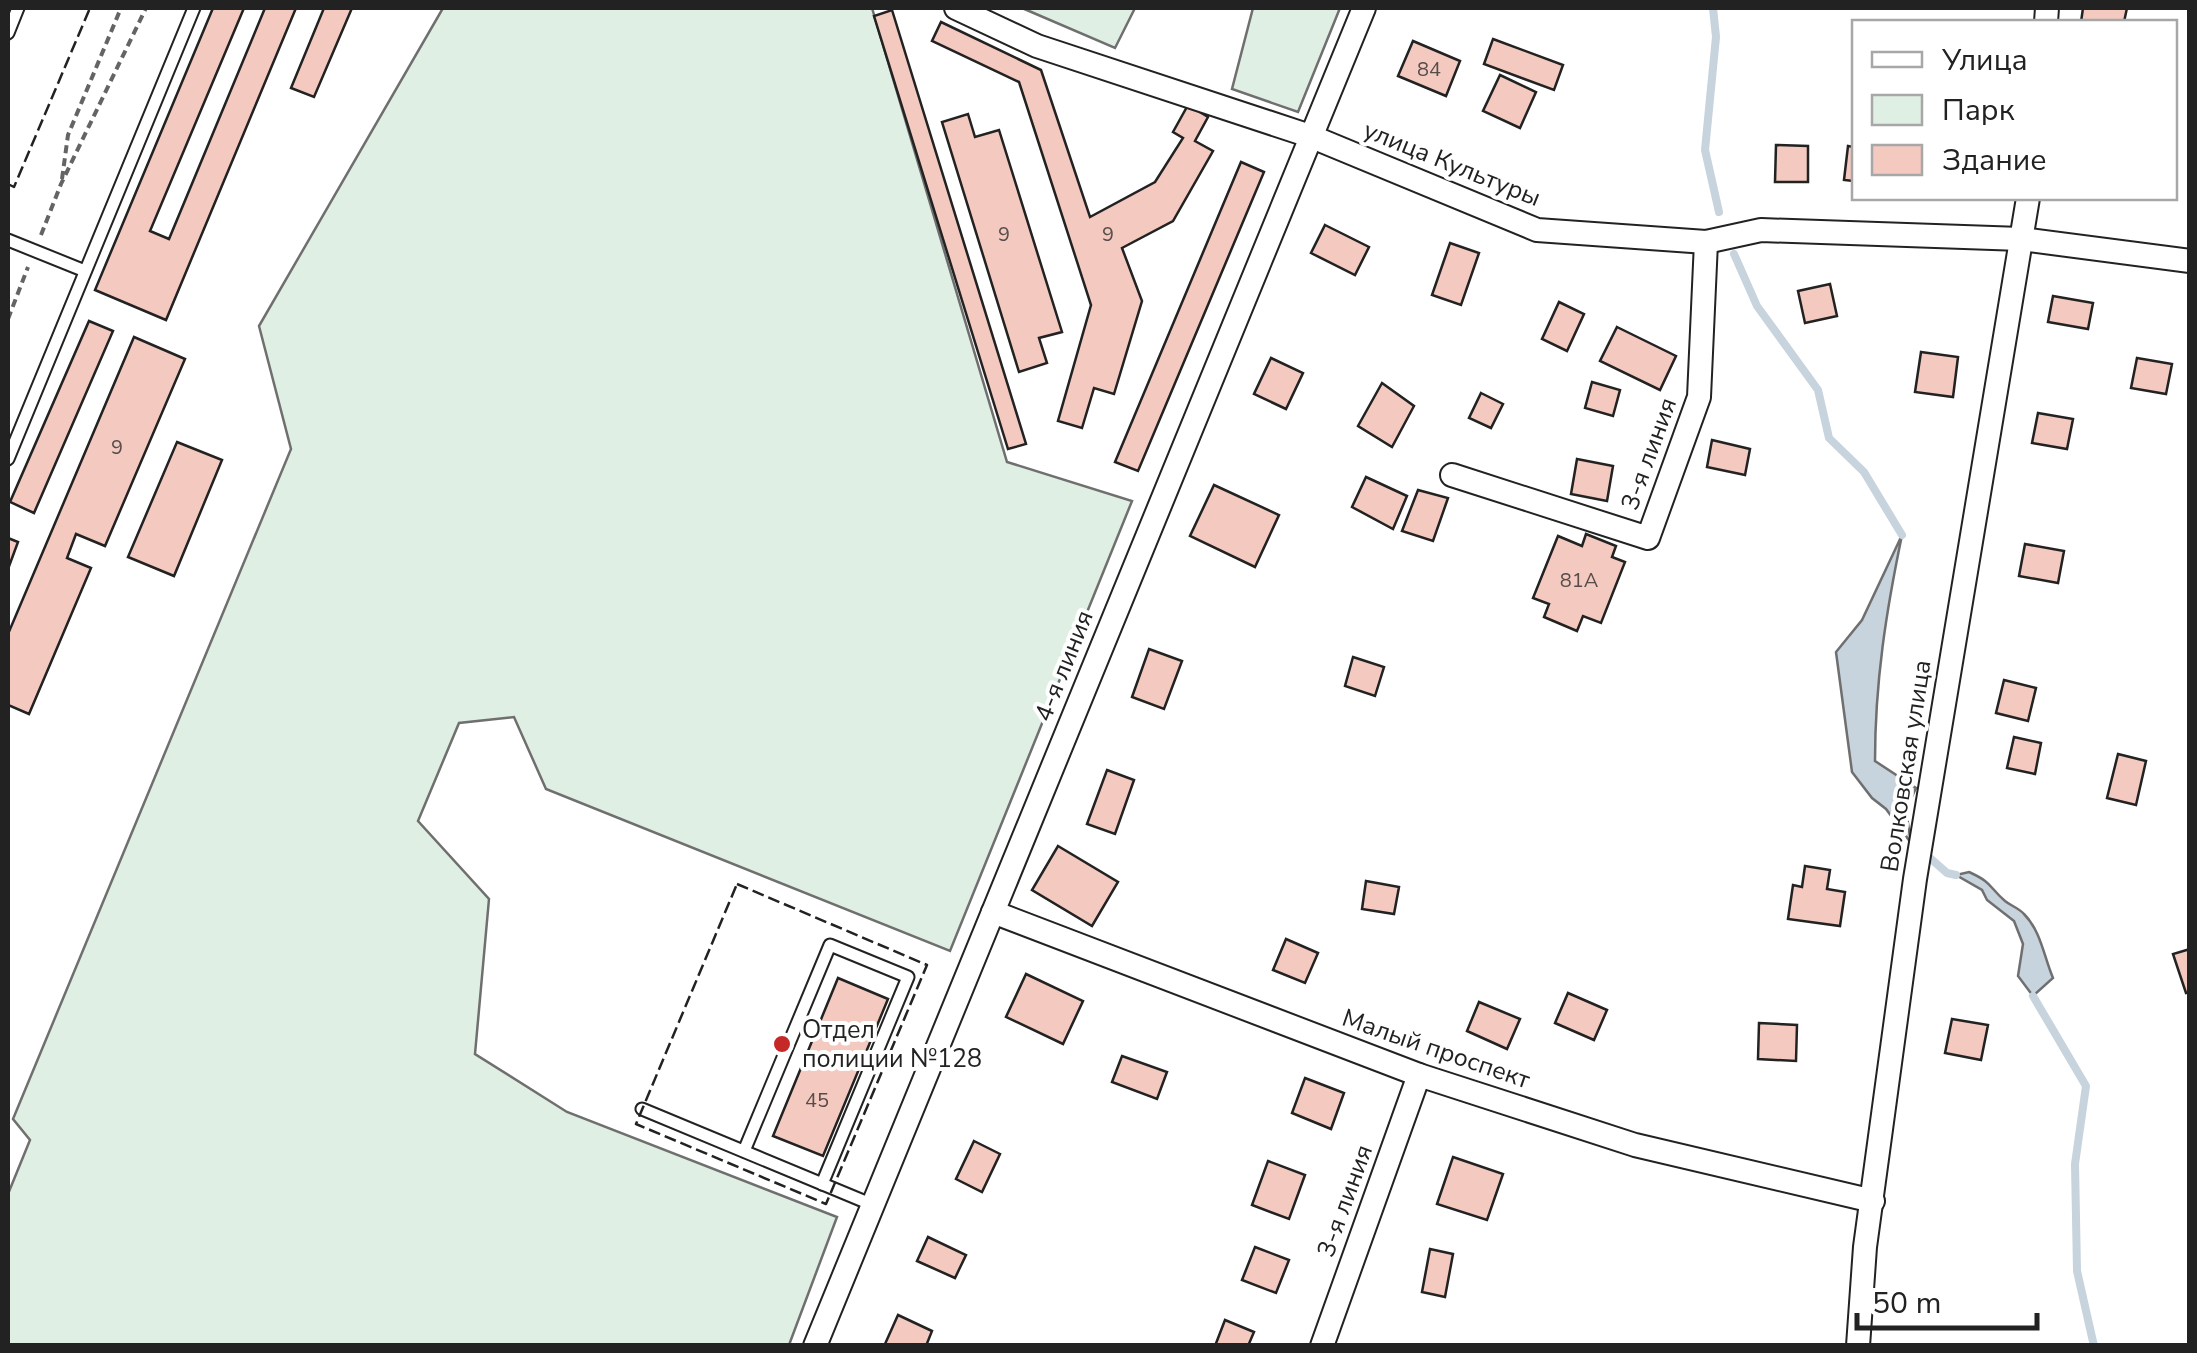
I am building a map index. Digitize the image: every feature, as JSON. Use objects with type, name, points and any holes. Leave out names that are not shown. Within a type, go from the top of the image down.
[{"type":"street","name":"4-я линия","points":[[815,1346],[1364,8]]},
{"type":"street","name":"улица Культуры","points":[[972,11],[1037,46],[1310,136],[1537,230],[1706,242],[1761,230],[2021,239],[2190,261]]},
{"type":"street","name":"Волковская улица","points":[[1858,1346],[1865,1247],[1915,879],[2028,200]]},
{"type":"street","name":"3-я линия","points":[[1452,475],[1648,538],[1699,397],[1706,242]]},
{"type":"street","name":"Малый проспект","points":[[993,912],[1419,1075],[1635,1145],[1873,1201]]},
{"type":"street","name":"3-я линия","points":[[1322,1346],[1419,1075]]},
{"type":"lane","points":[[8,33],[18,8]]},
{"type":"lane","points":[[8,459],[194,8]]},
{"type":"lane","points":[[8,240],[85,271]]},
{"type":"lane","points":[[744,1152],[830,945],[908,977],[822,1184]]},
{"type":"lane","points":[[642,1109],[872,1205]]},
{"type":"path","points":[[122,8],[68,135],[61,184],[146,8]]},
{"type":"green space","points":[[443,8],[872,8],[1007,462],[1132,501],[950,951],[546,789],[514,717],[459,723],[418,821],[489,899],[475,1054],[567,1112],[837,1217],[789,1345],[8,1346],[8,1194],[30,1140],[13,1119],[291,449],[259,326]]},
{"type":"green space","points":[[1022,8],[1135,8],[1115,48]]},
{"type":"green space","points":[[1253,8],[1340,8],[1298,112],[1232,89]]},
{"type":"shaded area","points":[[1902,535],[1882,647],[1875,761],[1916,788],[1906,810],[1911,843],[1852,772],[1836,652],[1862,620]]},
{"type":"shaded area","points":[[1969,872],[2022,912],[2034,928],[2053,978],[2033,996],[2018,976],[2023,944],[2014,921],[1987,900],[1982,890],[1956,875]]},
{"type":"building","points":[[213,8],[244,8],[150,231],[169,239],[265,8],[296,8],[166,320],[95,290]]},
{"type":"building","points":[[324,8],[352,8],[314,97],[291,88]]},
{"type":"building","points":[[2083,8],[2127,8],[2124,20],[2081,20]]},
{"type":"building","points":[[892,10],[1026,444],[1008,449],[874,16]]},
{"type":"building","points":[[941,22],[1041,70],[1090,217],[1155,182],[1183,138],[1173,132],[1188,105],[1208,117],[1195,141],[1213,151],[1173,221],[1122,248],[1142,301],[1114,394],[1094,388],[1082,428],[1058,421],[1091,305],[1019,82],[932,41]]},
{"type":"building","points":[[1493,39],[1563,65],[1554,90],[1484,64]]},
{"type":"building","points":[[1413,41],[1460,61],[1446,96],[1398,76]]},
{"type":"building","points":[[1500,75],[1536,92],[1520,128],[1483,111]]},
{"type":"building","points":[[968,114],[975,137],[999,130],[1062,332],[1039,338],[1047,363],[1019,372],[942,122]]},
{"type":"building","points":[[1776,145],[1808,146],[1808,182],[1775,182]]},
{"type":"building","points":[[1848,146],[1852,147],[1852,181],[1844,180]]},
{"type":"building","points":[[1241,162],[1264,172],[1138,471],[1115,462]]},
{"type":"building","points":[[1325,225],[1369,247],[1355,275],[1311,253]]},
{"type":"building","points":[[1450,243],[1479,253],[1461,305],[1432,295]]},
{"type":"building","points":[[1830,284],[1837,316],[1805,323],[1798,291]]},
{"type":"building","points":[[2053,296],[2093,303],[2088,329],[2048,322]]},
{"type":"building","points":[[1559,302],[1584,314],[1567,351],[1542,339]]},
{"type":"building","points":[[89,321],[113,331],[34,513],[10,502]]},
{"type":"building","points":[[1617,327],[1676,356],[1660,390],[1600,361]]},
{"type":"building","points":[[134,337],[185,359],[105,546],[76,534],[67,558],[91,568],[29,714],[8,705],[8,634]]},
{"type":"building","points":[[1921,352],[1958,357],[1953,397],[1915,392]]},
{"type":"building","points":[[1271,358],[1303,373],[1286,409],[1254,394]]},
{"type":"building","points":[[2137,358],[2172,364],[2166,394],[2131,388]]},
{"type":"building","points":[[1592,382],[1620,390],[1613,416],[1585,408]]},
{"type":"building","points":[[1382,383],[1414,406],[1392,447],[1358,426]]},
{"type":"building","points":[[1481,393],[1503,404],[1491,428],[1469,418]]},
{"type":"building","points":[[2038,413],[2073,419],[2067,449],[2032,443]]},
{"type":"building","points":[[1712,440],[1750,449],[1745,475],[1707,467]]},
{"type":"building","points":[[177,442],[222,460],[174,576],[128,557]]},
{"type":"building","points":[[1577,459],[1613,466],[1607,501],[1571,494]]},
{"type":"building","points":[[1366,477],[1407,496],[1393,529],[1352,507]]},
{"type":"building","points":[[1214,485],[1279,515],[1255,567],[1190,536]]},
{"type":"building","points":[[1418,490],[1448,498],[1433,541],[1402,531]]},
{"type":"building","points":[[1586,534],[1616,546],[1612,557],[1625,562],[1601,623],[1583,616],[1577,631],[1544,617],[1549,604],[1533,598],[1558,536],[1582,546]]},
{"type":"building","points":[[8,538],[18,542],[8,569]]},
{"type":"building","points":[[2025,544],[2064,551],[2058,583],[2019,576]]},
{"type":"building","points":[[1149,649],[1182,661],[1164,709],[1132,697]]},
{"type":"building","points":[[1353,657],[1384,667],[1375,696],[1345,686]]},
{"type":"building","points":[[2004,680],[2036,688],[2028,721],[1996,713]]},
{"type":"building","points":[[2014,737],[2041,743],[2035,774],[2007,768]]},
{"type":"building","points":[[2118,754],[2146,761],[2136,805],[2107,798]]},
{"type":"building","points":[[1107,770],[1134,780],[1115,834],[1087,824]]},
{"type":"building","points":[[1058,846],[1118,882],[1092,926],[1032,890]]},
{"type":"building","points":[[1805,866],[1830,870],[1827,889],[1845,892],[1840,926],[1788,919],[1793,885],[1802,887]]},
{"type":"building","points":[[1366,881],[1399,887],[1394,914],[1362,909]]},
{"type":"building","points":[[1286,939],[1318,953],[1305,983],[1273,970]]},
{"type":"building","points":[[2190,949],[2190,992],[2186,993],[2173,954]]},
{"type":"building","points":[[1026,974],[1083,1001],[1063,1044],[1006,1017]]},
{"type":"building","points":[[838,978],[888,999],[823,1156],[773,1136]]},
{"type":"building","points":[[1568,993],[1607,1010],[1594,1040],[1555,1023]]},
{"type":"building","points":[[1479,1002],[1520,1019],[1507,1049],[1467,1031]]},
{"type":"building","points":[[1952,1019],[1988,1025],[1981,1060],[1945,1053]]},
{"type":"building","points":[[1759,1023],[1797,1025],[1796,1061],[1758,1059]]},
{"type":"building","points":[[1122,1056],[1167,1072],[1157,1099],[1112,1082]]},
{"type":"building","points":[[1305,1078],[1344,1093],[1331,1129],[1292,1113]]},
{"type":"building","points":[[974,1141],[1000,1154],[982,1192],[956,1179]]},
{"type":"building","points":[[1453,1157],[1503,1174],[1487,1220],[1437,1204]]},
{"type":"building","points":[[1268,1161],[1305,1175],[1289,1219],[1252,1205]]},
{"type":"building","points":[[928,1237],[966,1255],[955,1278],[917,1261]]},
{"type":"building","points":[[1255,1247],[1289,1260],[1276,1293],[1242,1280]]},
{"type":"building","points":[[1430,1249],[1453,1254],[1445,1297],[1422,1292]]},
{"type":"building","points":[[898,1315],[932,1331],[926,1346],[885,1344]]},
{"type":"building","points":[[1225,1320],[1254,1332],[1248,1346],[1215,1346]]},
{"type":"waterway","points":[[1713,8],[1716,37],[1705,150],[1719,212]]},
{"type":"waterway","points":[[1734,254],[1757,306],[1818,390],[1829,438],[1864,472],[1902,535]]},
{"type":"waterway","points":[[1930,858],[1947,873],[1956,875]]},
{"type":"waterway","points":[[2033,996],[2086,1086],[2075,1164],[2077,1271],[2094,1346]]},
{"type":"fence","points":[[8,184],[14,187],[90,8]]},
{"type":"fence","points":[[737,884],[927,965],[826,1204],[636,1124],[737,884]]},
{"type":"place","name":"Отдел полиции №128","points":[[782,1044]]}]
